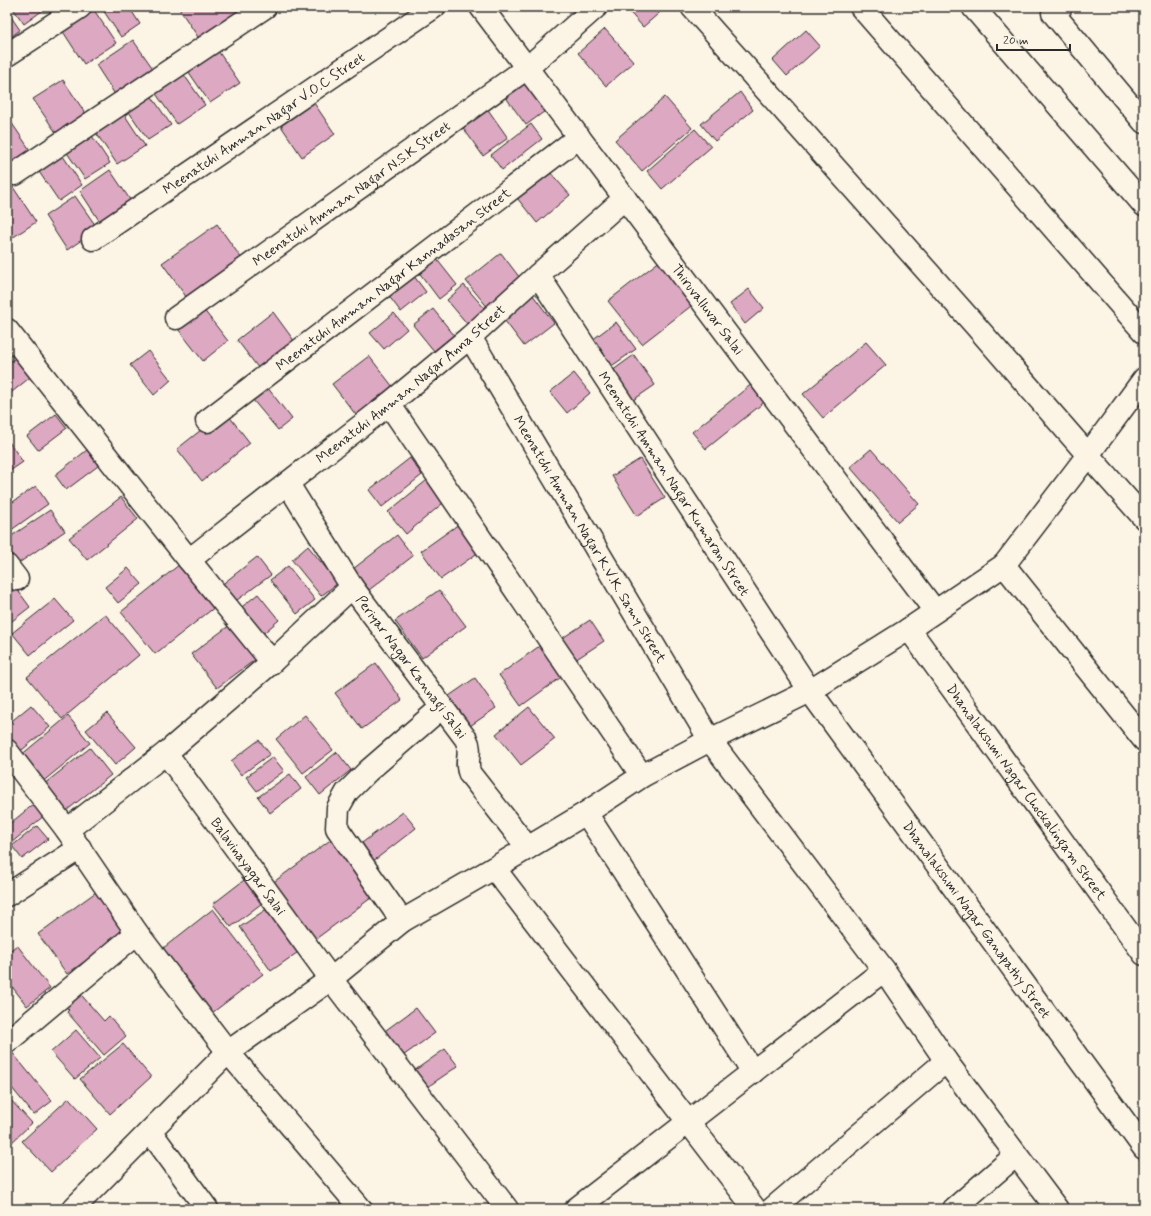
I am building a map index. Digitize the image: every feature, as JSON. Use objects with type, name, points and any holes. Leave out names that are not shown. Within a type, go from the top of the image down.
[{"type":"street","points":[[7,55],[80,7]]},
{"type":"street","points":[[16,174],[265,7]]},
{"type":"street","name":"Meenatchi Amman Nagar V.O.C Street","points":[[93,239],[434,7]]},
{"type":"street","name":"Thiruvalluvar Salai","points":[[481,7],[935,611]]},
{"type":"street","name":"Meenatchi Amman Nagar N.S.K Street","points":[[176,318],[527,68],[596,7]]},
{"type":"street","points":[[692,7],[1144,518]]},
{"type":"street","points":[[862,7],[1144,332]]},
{"type":"street","points":[[973,7],[1144,205]]},
{"type":"street","points":[[1061,7],[1053,13],[1144,122]]},
{"type":"street","name":"Meenatchi Amman Nagar Kannadasan Street","points":[[207,421],[579,137]]},
{"type":"street","name":"Meenatchi Amman Nagar Anna Street","points":[[189,560],[389,404],[470,337],[625,198]]},
{"type":"street","name":"Meenatchi Amman Nagar Kumaran Street","points":[[538,275],[810,691]]},
{"type":"street","points":[[7,330],[189,560],[272,662]]},
{"type":"street","name":"Meenatchi Amman Nagar K.V.K. Samy Street","points":[[470,337],[710,740],[884,970],[946,1061],[1057,1209]]},
{"type":"street","points":[[73,1209],[228,1052],[331,979],[402,921],[586,813],[642,776],[710,740],[810,691],[909,629],[1004,565],[1144,379]]},
{"type":"street","points":[[389,404],[642,776]]},
{"type":"street","name":"Periyar Nagar Kannagi Salai","points":[[288,484],[352,587],[466,739],[470,746],[468,769],[470,774],[528,848]]},
{"type":"street","points":[[1004,565],[1144,740]]},
{"type":"street","points":[[67,830],[166,753],[272,662],[352,587]]},
{"type":"street","name":"Dhanalakshmi Nagar Chockalingam Street","points":[[909,629],[1144,954]]},
{"type":"street","name":"Dhanalakshmi Nagar Ganapathy Street","points":[[810,691],[1144,1148]]},
{"type":"street","points":[[402,921],[337,828],[338,808],[347,792],[352,787],[442,707]]},
{"type":"street","points":[[7,751],[80,848],[137,933],[228,1052],[361,1209]]},
{"type":"street","name":"Balavinayagar Salai","points":[[166,753],[331,979],[508,1209]]},
{"type":"street","points":[[586,813],[753,1072]]},
{"type":"street","points":[[7,895],[80,848]]},
{"type":"street","points":[[494,868],[755,1209]]},
{"type":"street","points":[[7,1042],[137,933]]},
{"type":"street","points":[[576,1209],[884,970]]},
{"type":"street","points":[[772,1209],[946,1061]]},
{"type":"street","points":[[150,1131],[207,1209]]},
{"type":"street","points":[[954,1209],[1016,1155]]},
{"type":"building","points":[[12,7],[45,7],[46,8],[24,24]]},
{"type":"building","points":[[92,7],[116,43],[84,64],[60,27]]},
{"type":"building","points":[[101,7],[129,7],[140,24],[121,37]]},
{"type":"building","points":[[178,7],[246,7],[202,43]]},
{"type":"building","points":[[625,7],[666,7],[643,27]]},
{"type":"building","points":[[7,11],[20,30],[7,40]]},
{"type":"building","points":[[605,29],[634,62],[606,86],[578,53]]},
{"type":"building","points":[[806,30],[820,46],[787,76],[773,60]]},
{"type":"building","points":[[133,40],[154,70],[116,96],[96,65]]},
{"type":"building","points":[[216,48],[240,83],[210,103],[186,68]]},
{"type":"building","points":[[180,69],[205,105],[177,124],[152,88]]},
{"type":"building","points":[[527,72],[552,106],[526,125],[501,91]]},
{"type":"building","points":[[63,80],[88,117],[59,137],[33,99]]},
{"type":"building","points":[[148,91],[171,125],[148,140],[125,106]]},
{"type":"building","points":[[740,92],[753,110],[715,141],[701,124]]},
{"type":"building","points":[[665,97],[692,128],[642,171],[615,140]]},
{"type":"building","points":[[314,103],[335,134],[302,157],[281,126]]},
{"type":"building","points":[[484,104],[508,138],[483,156],[459,122]]},
{"type":"building","points":[[120,108],[145,146],[117,164],[92,127]]},
{"type":"building","points":[[7,116],[32,153],[7,170]]},
{"type":"building","points":[[531,124],[542,139],[502,170],[491,155]]},
{"type":"building","points":[[695,129],[711,147],[662,189],[647,171]]},
{"type":"building","points":[[88,130],[110,163],[85,179],[63,147]]},
{"type":"building","points":[[61,153],[82,185],[59,201],[37,169]]},
{"type":"building","points":[[110,170],[133,204],[102,225],[80,191]]},
{"type":"building","points":[[549,171],[570,195],[537,223],[517,198]]},
{"type":"building","points":[[11,184],[36,222],[12,238],[7,231],[7,187]]},
{"type":"building","points":[[75,196],[98,229],[67,250],[45,216]]},
{"type":"building","points":[[217,224],[242,259],[187,298],[162,263]]},
{"type":"building","points":[[501,253],[523,282],[489,309],[466,281]]},
{"type":"building","points":[[435,257],[457,285],[439,299],[418,271]]},
{"type":"building","points":[[661,260],[695,303],[642,344],[608,301]]},
{"type":"building","points":[[413,275],[426,292],[401,312],[388,295]]},
{"type":"building","points":[[464,285],[486,310],[469,326],[447,300]]},
{"type":"building","points":[[749,289],[764,308],[745,324],[730,304]]},
{"type":"building","points":[[532,294],[554,323],[524,346],[502,317]]},
{"type":"building","points":[[203,309],[228,341],[203,361],[178,329]]},
{"type":"building","points":[[433,309],[454,335],[434,351],[413,325]]},
{"type":"building","points":[[273,312],[295,342],[259,369],[237,340]]},
{"type":"building","points":[[394,313],[407,329],[384,349],[370,333]]},
{"type":"building","points":[[616,322],[636,349],[603,372],[584,346]]},
{"type":"building","points":[[866,342],[886,365],[823,418],[803,394]]},
{"type":"building","points":[[148,351],[171,380],[154,395],[130,365]]},
{"type":"building","points":[[634,355],[655,385],[626,405],[605,376]]},
{"type":"building","points":[[18,356],[33,375],[7,396],[7,364]]},
{"type":"building","points":[[369,356],[393,387],[356,415],[332,384]]},
{"type":"building","points":[[574,373],[590,393],[567,413],[550,392]]},
{"type":"building","points":[[753,383],[767,400],[706,449],[692,432]]},
{"type":"building","points":[[267,387],[292,419],[278,430],[252,399]]},
{"type":"building","points":[[225,411],[250,443],[202,481],[177,449]]},
{"type":"building","points":[[56,414],[67,428],[38,450],[27,436]]},
{"type":"building","points":[[9,442],[23,462],[7,473],[7,444]]},
{"type":"building","points":[[871,449],[919,504],[898,522],[850,467]]},
{"type":"building","points":[[87,450],[98,466],[66,490],[55,475]]},
{"type":"building","points":[[410,458],[422,475],[382,507],[369,490]]},
{"type":"building","points":[[640,459],[665,498],[637,516],[612,476]]},
{"type":"building","points":[[432,476],[449,498],[406,534],[388,512]]},
{"type":"building","points":[[36,486],[48,504],[7,533],[7,506]]},
{"type":"building","points":[[121,497],[138,519],[87,560],[69,538]]},
{"type":"building","points":[[50,510],[65,531],[16,565],[7,551],[7,539]]},
{"type":"building","points":[[459,524],[479,552],[441,579],[421,551]]},
{"type":"building","points":[[397,535],[413,556],[369,590],[353,569]]},
{"type":"building","points":[[308,546],[338,583],[321,596],[292,560]]},
{"type":"building","points":[[257,557],[271,575],[233,603],[220,586]]},
{"type":"building","points":[[180,564],[215,607],[155,654],[121,612]]},
{"type":"building","points":[[288,566],[315,600],[297,614],[270,580]]},
{"type":"building","points":[[128,568],[142,584],[118,603],[105,587]]},
{"type":"building","points":[[11,581],[30,607],[7,625],[7,584]]},
{"type":"building","points":[[439,590],[466,626],[422,658],[395,621]]},
{"type":"building","points":[[258,594],[279,620],[259,637],[238,610]]},
{"type":"building","points":[[55,599],[73,620],[30,655],[12,633]]},
{"type":"building","points":[[105,614],[139,655],[62,719],[27,677]]},
{"type":"building","points":[[590,620],[604,641],[572,662],[558,641]]},
{"type":"building","points":[[230,625],[256,659],[217,688],[191,654]]},
{"type":"building","points":[[545,642],[567,673],[521,706],[499,675]]},
{"type":"building","points":[[376,663],[402,700],[362,729],[335,693]]},
{"type":"building","points":[[475,678],[496,708],[470,726],[449,696]]},
{"type":"building","points":[[31,705],[50,727],[17,754],[7,742],[7,725]]},
{"type":"building","points":[[529,707],[555,739],[521,765],[496,734]]},
{"type":"building","points":[[107,713],[136,747],[115,765],[86,730]]},
{"type":"building","points":[[305,715],[333,750],[303,773],[276,739]]},
{"type":"building","points":[[68,716],[90,743],[41,783],[20,756]]},
{"type":"building","points":[[259,740],[270,754],[241,775],[231,761]]},
{"type":"building","points":[[90,748],[111,775],[66,811],[44,784]]},
{"type":"building","points":[[337,752],[351,770],[320,795],[306,777]]},
{"type":"building","points":[[273,757],[284,771],[257,791],[246,777]]},
{"type":"building","points":[[290,774],[301,789],[270,813],[258,797]]},
{"type":"building","points":[[35,803],[45,815],[11,843],[7,838],[7,826]]},
{"type":"building","points":[[403,812],[416,828],[367,866],[354,849]]},
{"type":"building","points":[[37,826],[48,839],[22,859],[12,846]]},
{"type":"building","points":[[333,838],[375,895],[313,941],[271,884]]},
{"type":"building","points":[[248,877],[266,900],[231,927],[213,904]]},
{"type":"building","points":[[96,892],[126,932],[67,974],[38,934]]},
{"type":"building","points":[[274,904],[304,948],[271,971],[240,927]]},
{"type":"building","points":[[213,909],[263,974],[212,1013],[162,949]]},
{"type":"building","points":[[17,945],[50,988],[27,1006],[7,980],[7,953]]},
{"type":"building","points":[[76,989],[104,1021],[109,1016],[126,1036],[104,1055],[67,1012],[69,1010],[61,1002]]},
{"type":"building","points":[[416,1008],[435,1033],[400,1058],[382,1033]]},
{"type":"building","points":[[76,1030],[100,1058],[75,1079],[51,1052]]},
{"type":"building","points":[[123,1044],[151,1077],[110,1114],[80,1079]]},
{"type":"building","points":[[445,1049],[458,1066],[423,1090],[411,1073]]},
{"type":"building","points":[[11,1051],[52,1101],[34,1115],[7,1082],[7,1055]]},
{"type":"building","points":[[7,1096],[32,1123],[7,1147]]},
{"type":"building","points":[[69,1098],[97,1129],[51,1172],[22,1141]]}]
